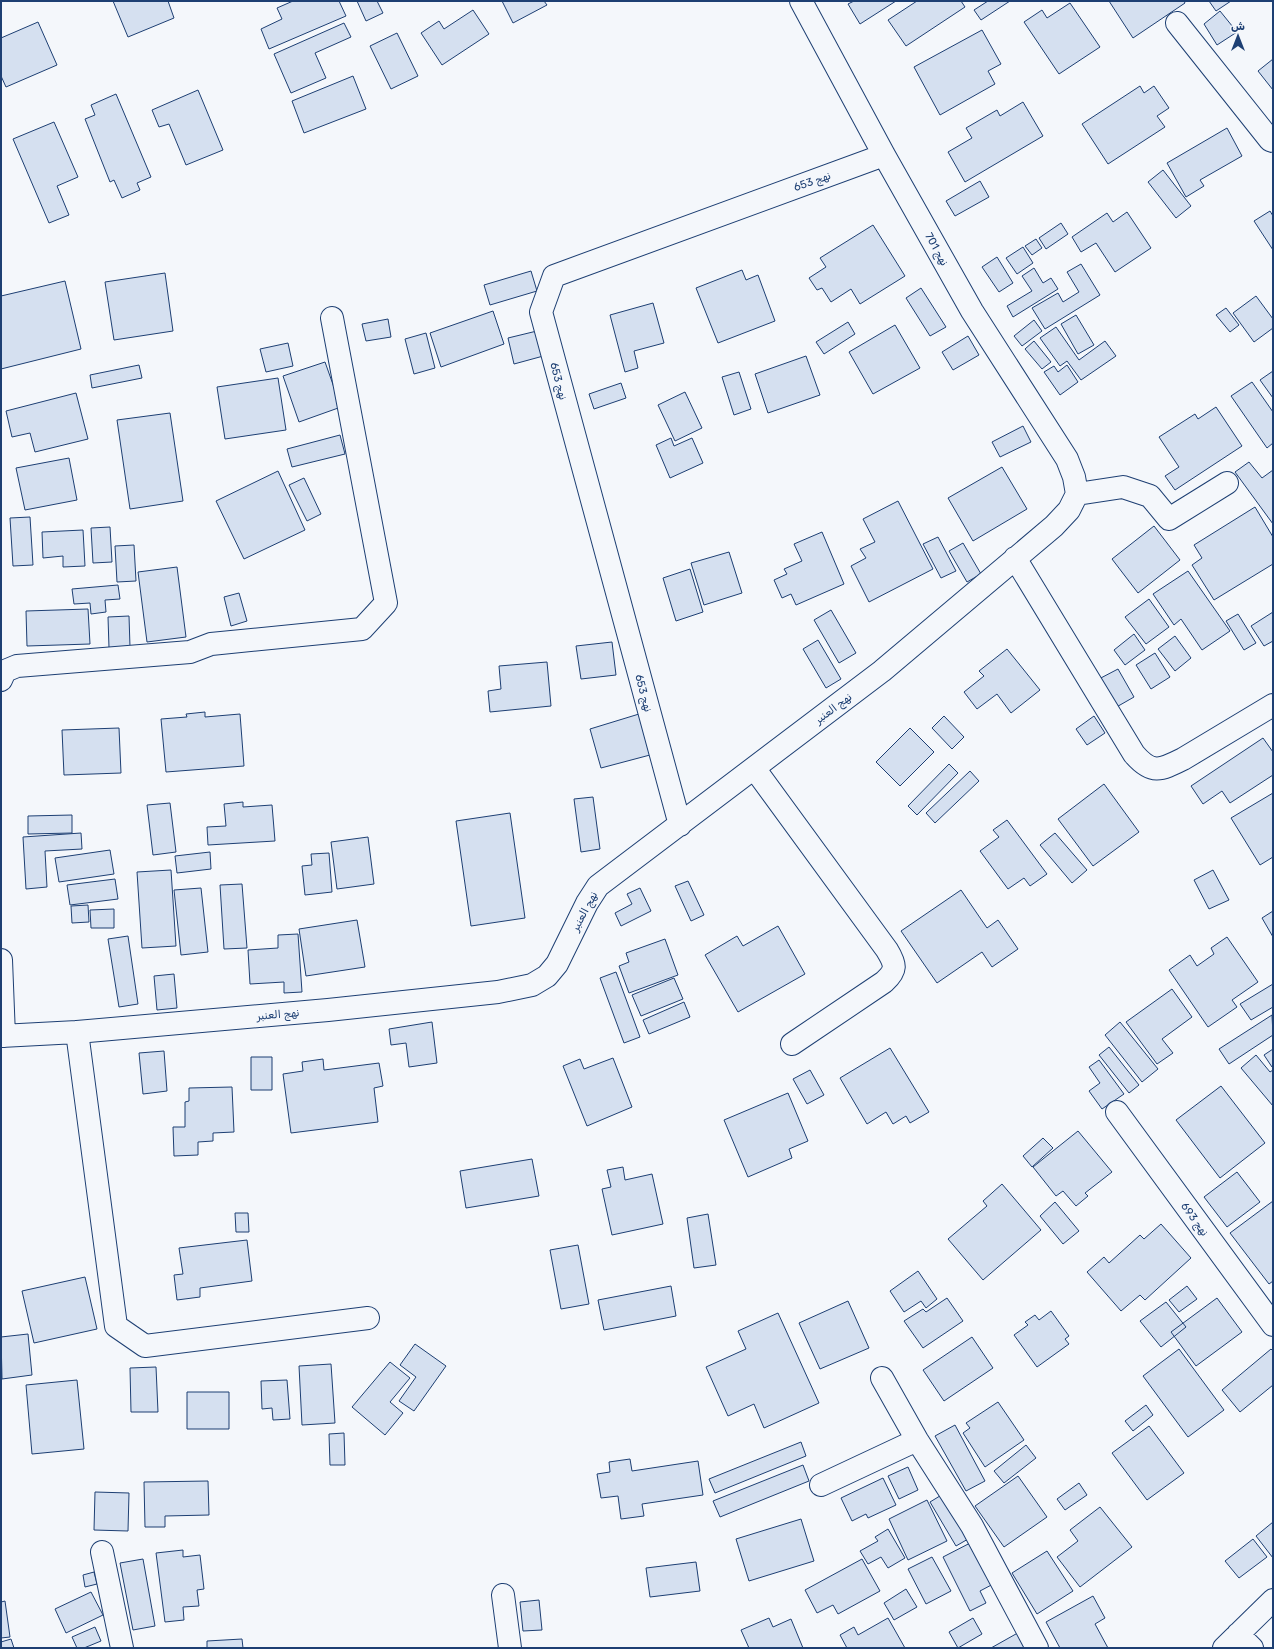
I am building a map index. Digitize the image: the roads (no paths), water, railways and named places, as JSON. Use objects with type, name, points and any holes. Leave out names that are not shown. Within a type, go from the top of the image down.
[{"type":"street","name":"نهج 701","points":[[801,1],[884,155],[972,311],[1068,460],[1074,477],[1077,494]]},
{"type":"street","points":[[1177,23],[1270,140],[1273,141]]},
{"type":"street","name":"نهج 653","points":[[680,825],[541,312],[554,276],[884,155]]},
{"type":"street","points":[[3,676],[17,666],[190,652],[211,644],[362,629],[386,603],[332,318]]},
{"type":"street","points":[[1077,494],[1123,487],[1150,496],[1169,519],[1227,483]]},
{"type":"street","name":"نهج العنبر","points":[[2,1036],[77,1032],[343,1008],[498,992],[532,985],[547,976],[557,964],[587,903],[598,886],[882,670],[1054,526],[1069,510],[1077,494]]},
{"type":"street","points":[[1015,558],[1134,754],[1142,763],[1153,769],[1168,766],[1183,760],[1273,705]]},
{"type":"street","points":[[754,768],[887,950],[895,968],[891,976],[884,982],[792,1044]]},
{"type":"street","points":[[1,960],[2,1036]]},
{"type":"street","points":[[77,1032],[116,1326],[145,1346],[368,1318]]},
{"type":"street","name":"نهج 693","points":[[1117,1112],[1273,1325]]},
{"type":"street","points":[[882,1378],[917,1440],[972,1526],[1037,1648]]},
{"type":"street","points":[[821,1485],[917,1440]]},
{"type":"street","points":[[102,1552],[122,1648]]},
{"type":"street","points":[[504,1595],[510,1648]]},
{"type":"street","points":[[1238,1643],[1273,1600]]}]
